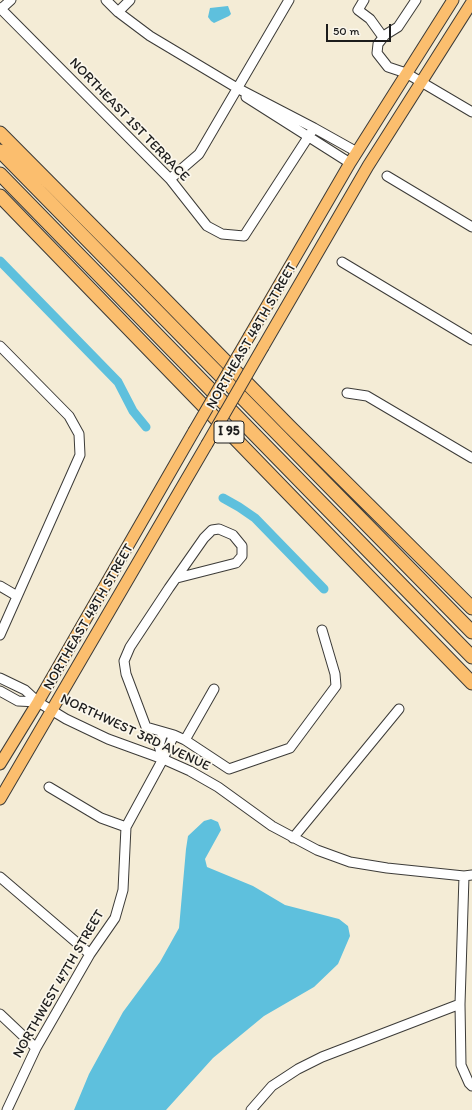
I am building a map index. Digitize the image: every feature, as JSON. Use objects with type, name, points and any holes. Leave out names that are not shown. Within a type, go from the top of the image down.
[{"type":"highway","points":[[0,133],[283,421],[472,608]]},
{"type":"highway","points":[[0,151],[472,632]]},
{"type":"highway","points":[[0,174],[472,657]]},
{"type":"highway","name":"I 95","points":[[0,196],[472,683]]},
{"type":"highway","points":[[457,668],[472,677]]},
{"type":"main road","name":"NORTHEAST 48TH STREET","points":[[0,764],[38,702],[350,163],[453,0]]},
{"type":"main road","name":"NORTHEAST 48TH STREET","points":[[0,799],[208,444],[368,166],[472,2]]},
{"type":"street","points":[[1,8],[11,0]]},
{"type":"street","points":[[106,0],[118,12],[150,36],[237,88],[357,152]]},
{"type":"street","points":[[118,12],[130,0]]},
{"type":"street","points":[[170,179],[199,154],[289,0]]},
{"type":"street","points":[[364,0],[358,10],[370,20],[383,37]]},
{"type":"street","points":[[416,0],[398,27],[383,37],[378,44],[377,53],[388,67],[406,73],[472,112]]},
{"type":"street","name":"NORTHEAST 1ST TERRACE","points":[[1,8],[170,179],[207,226],[222,234],[244,236],[308,137]]},
{"type":"street","points":[[237,88],[239,93],[350,163]]},
{"type":"street","points":[[308,137],[314,128]]},
{"type":"street","points":[[387,176],[472,227]]},
{"type":"street","points":[[342,262],[472,340]]},
{"type":"street","points":[[0,346],[68,416],[79,434],[80,455],[0,635]]},
{"type":"street","points":[[347,393],[367,396],[472,458]]},
{"type":"street","points":[[177,578],[236,563],[242,556],[242,546],[233,534],[219,529],[212,530],[204,538],[130,647],[124,661],[126,674],[146,727],[174,735],[185,740],[229,769],[290,748],[336,686],[335,674],[322,630]]},
{"type":"street","points":[[0,586],[17,596]]},
{"type":"street","name":"NORTHWEST 3RD AVENUE","points":[[0,678],[25,690],[38,702],[66,719],[108,739],[163,759],[190,771],[218,787],[272,826],[318,850],[350,862],[386,868],[468,876]]},
{"type":"street","points":[[185,740],[214,689]]},
{"type":"street","points":[[0,691],[18,701],[38,702]]},
{"type":"street","points":[[293,838],[399,709]]},
{"type":"street","points":[[163,732],[159,746],[163,759]]},
{"type":"street","name":"NORTHWEST 47TH STREET","points":[[7,1110],[36,1048],[90,954],[115,918],[123,890],[126,827],[163,759],[174,735]]},
{"type":"street","points":[[49,787],[100,818],[126,827]]},
{"type":"street","points":[[468,876],[460,1004],[461,1065],[469,1083],[472,1086]]},
{"type":"street","points":[[0,877],[90,954]]},
{"type":"street","points":[[251,1110],[272,1086],[298,1069],[322,1057],[460,1004]]},
{"type":"street","points":[[0,1014],[36,1048]]},
{"type":"water","points":[[228,6],[231,14],[229,16],[214,23],[208,17],[210,8]]},
{"type":"water","points":[[211,819],[218,822],[221,830],[205,859],[207,867],[253,886],[285,905],[339,919],[348,926],[350,936],[338,964],[314,987],[264,1016],[213,1058],[166,1110],[74,1110],[89,1074],[123,1012],[160,962],[179,928],[188,836],[204,821]]},
{"type":"waterway","points":[[0,261],[118,382],[133,411],[146,427]]},
{"type":"waterway","points":[[223,498],[255,518],[324,589]]}]
